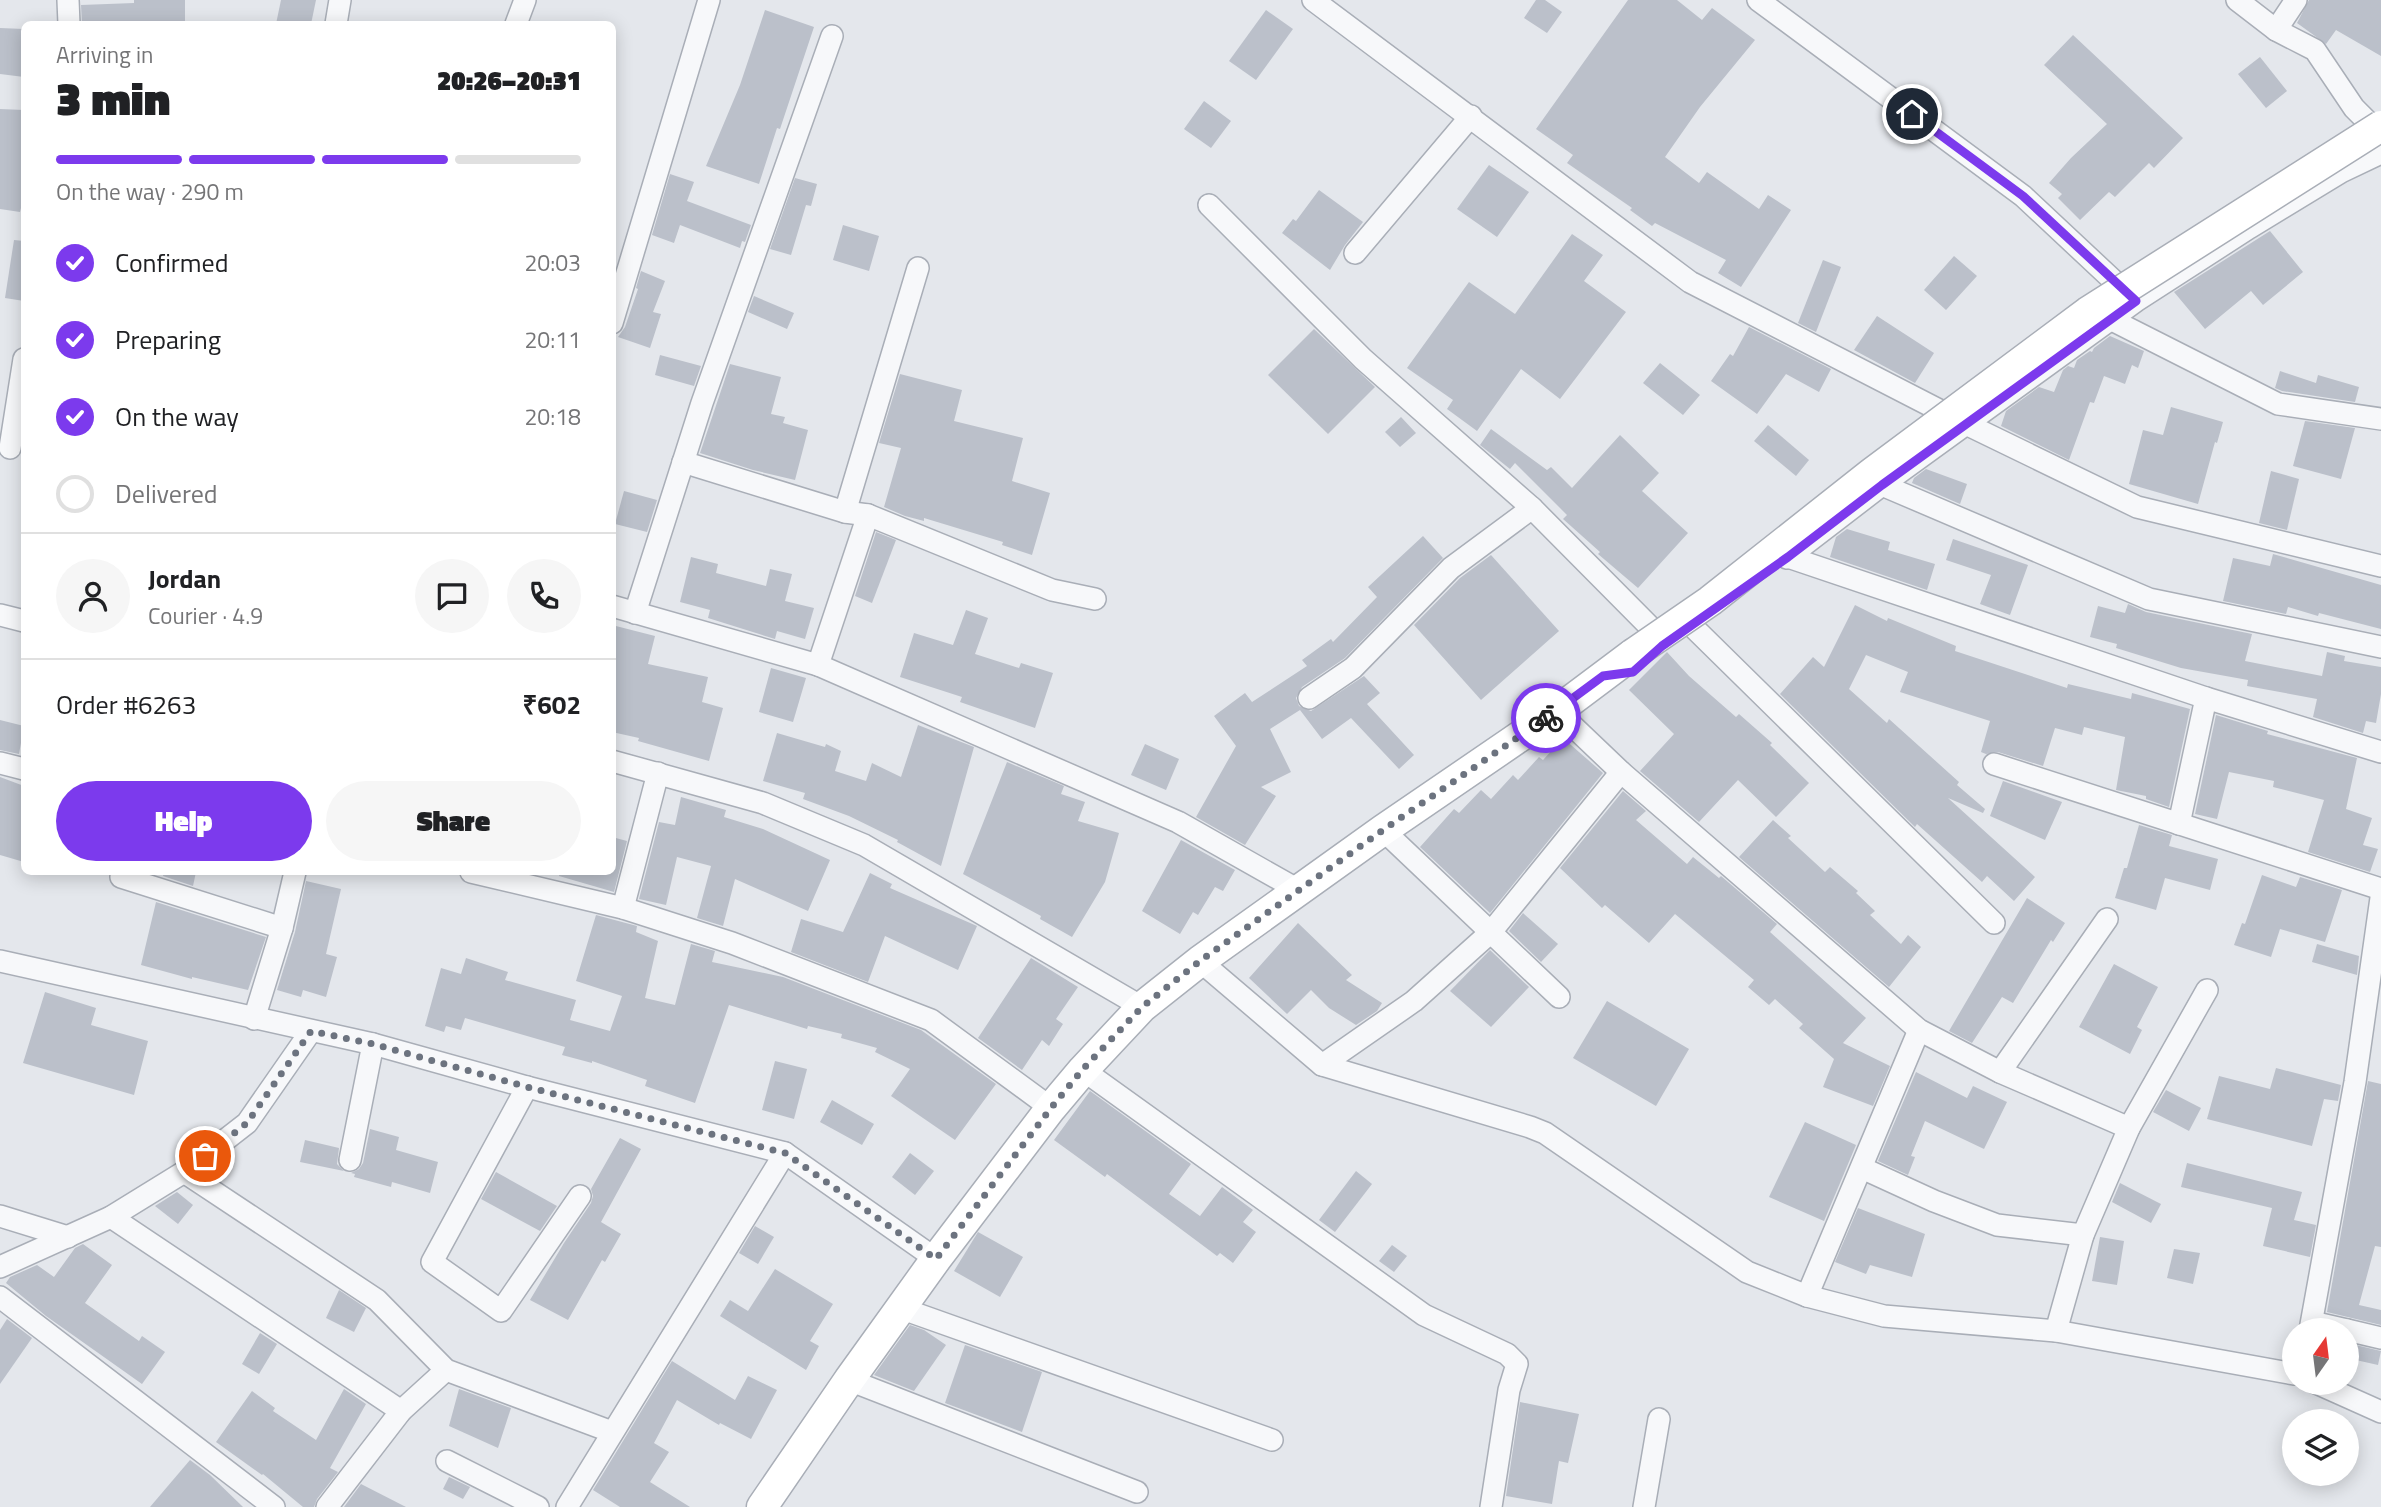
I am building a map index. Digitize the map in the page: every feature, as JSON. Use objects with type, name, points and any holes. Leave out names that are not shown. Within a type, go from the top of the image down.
[{"type":"street","points":[[68,0],[68,21]]},
{"type":"street","points":[[336,21],[340,0]]},
{"type":"street","points":[[517,21],[525,0]]},
{"type":"street","points":[[616,310],[709,0]]},
{"type":"street","points":[[1314,0],[1690,282],[1968,425],[2137,507],[2381,566]]},
{"type":"street","points":[[1758,0],[2023,196],[2136,301]]},
{"type":"street","points":[[2237,0],[2276,30],[2315,50],[2354,108],[2381,135]]},
{"type":"street","points":[[2276,30],[2296,0]]},
{"type":"street","points":[[635,613],[683,462],[777,186],[832,36]]},
{"type":"street","points":[[1356,253],[1471,117]]},
{"type":"street","points":[[762,1507],[936,1259],[1051,1108],[1083,1069],[1142,1007],[1200,961],[1383,830],[1557,711],[1658,635],[1710,601],[1863,480],[2088,312],[2381,126]]},
{"type":"street","points":[[1603,676],[1633,672],[1662,646],[1788,557],[1882,485],[2136,301],[2341,172],[2381,153]]},
{"type":"street","points":[[1209,205],[1363,359],[1532,508],[1658,635]]},
{"type":"street","points":[[845,512],[918,268]]},
{"type":"street","points":[[2112,320],[2278,404],[2381,419]]},
{"type":"street","points":[[11,449],[21,380]]},
{"type":"street","points":[[683,462],[845,512],[868,515],[1052,590],[1095,599]]},
{"type":"street","points":[[1882,485],[2149,599],[2381,647]]},
{"type":"street","points":[[1309,698],[1353,668],[1451,568],[1532,508]]},
{"type":"street","points":[[818,665],[868,515]]},
{"type":"street","points":[[1788,557],[2206,698],[2381,752]]},
{"type":"street","points":[[616,607],[818,665],[1178,822],[1300,891]]},
{"type":"street","points":[[0,615],[21,620]]},
{"type":"street","points":[[1692,626],[1994,923]]},
{"type":"street","points":[[2179,824],[2206,698]]},
{"type":"street","points":[[1557,711],[1621,772],[1919,1030],[2000,1072],[2129,1128]]},
{"type":"street","points":[[616,762],[763,803],[864,845],[1142,1007]]},
{"type":"street","points":[[0,763],[21,768]]},
{"type":"street","points":[[1994,764],[2381,889]]},
{"type":"street","points":[[1322,1065],[1414,1001],[1491,932],[1621,772]]},
{"type":"street","points":[[623,908],[658,773]]},
{"type":"street","points":[[1383,830],[1559,997]]},
{"type":"street","points":[[254,1019],[282,928],[294,875]]},
{"type":"street","points":[[484,875],[623,908],[732,943],[931,1020],[1051,1108]]},
{"type":"street","points":[[121,877],[282,928]]},
{"type":"street","points":[[2312,1318],[2355,1082],[2381,898]]},
{"type":"street","points":[[2000,1072],[2106,919]]},
{"type":"street","points":[[0,961],[373,1044],[527,1087],[785,1153],[936,1259]]},
{"type":"street","points":[[1200,961],[1322,1065],[1545,1133],[1747,1272],[1807,1296],[1884,1316],[2056,1331],[2282,1372]]},
{"type":"street","points":[[2056,1331],[2082,1235],[2129,1128],[2207,990]]},
{"type":"street","points":[[1807,1296],[1919,1030]]},
{"type":"street","points":[[0,1267],[111,1217],[184,1172],[247,1123],[311,1031]]},
{"type":"street","points":[[351,1160],[373,1044]]},
{"type":"street","points":[[1083,1069],[1424,1315],[1507,1354],[1516,1361],[1491,1507]]},
{"type":"street","points":[[527,1087],[432,1262],[501,1311],[580,1196]]},
{"type":"street","points":[[567,1507],[785,1153]]},
{"type":"street","points":[[1863,1168],[1934,1201],[1997,1225],[2082,1235]]},
{"type":"street","points":[[184,1172],[377,1300],[446,1370],[612,1432]]},
{"type":"street","points":[[0,1216],[68,1237]]},
{"type":"street","points":[[111,1217],[401,1411]]},
{"type":"street","points":[[0,1297],[274,1507]]},
{"type":"street","points":[[900,1308],[1272,1440]]},
{"type":"street","points":[[2359,1333],[2381,1338]]},
{"type":"street","points":[[327,1507],[401,1411],[446,1370]]},
{"type":"street","points":[[849,1380],[1137,1492]]},
{"type":"street","points":[[2343,1395],[2381,1412]]},
{"type":"street","points":[[1644,1507],[1659,1419]]},
{"type":"street","points":[[447,1461],[538,1507]]},
{"type":"building","points":[[134,0],[185,0],[185,21],[82,21],[81,5],[134,3]]},
{"type":"building","points":[[281,0],[316,0],[312,21],[277,21]]},
{"type":"building","points":[[1536,0],[1545,0],[1562,12],[1547,33],[1524,18]]},
{"type":"building","points":[[1628,0],[1677,0],[1702,20],[1712,8],[1755,40],[1700,107],[1665,157],[1699,183],[1707,172],[1759,209],[1768,195],[1791,210],[1741,287],[1718,273],[1726,260],[1655,223],[1652,226],[1630,210],[1632,208],[1567,163],[1573,155],[1536,129]]},
{"type":"building","points":[[2309,0],[2381,0],[2381,56],[2336,30],[2326,44],[2297,23]]},
{"type":"building","points":[[765,10],[814,27],[759,184],[706,166],[740,85]]},
{"type":"building","points":[[1266,10],[1293,29],[1256,80],[1229,61]]},
{"type":"building","points":[[0,28],[21,29],[21,77],[0,74]]},
{"type":"building","points":[[2073,35],[2183,138],[2154,168],[2149,163],[2115,197],[2109,192],[2080,220],[2058,198],[2062,194],[2049,183],[2107,124],[2044,65]]},
{"type":"building","points":[[2260,57],[2287,91],[2266,108],[2238,74]]},
{"type":"building","points":[[1204,101],[1231,121],[1211,148],[1184,129]]},
{"type":"building","points":[[0,109],[21,110],[21,208],[20,212],[0,209]]},
{"type":"building","points":[[1489,165],[1529,192],[1497,237],[1457,209]]},
{"type":"building","points":[[670,174],[694,182],[687,201],[751,225],[740,248],[680,225],[674,243],[652,235]]},
{"type":"building","points":[[795,178],[817,184],[811,206],[806,205],[791,255],[770,249]]},
{"type":"building","points":[[1319,190],[1363,222],[1330,270],[1282,233],[1293,219],[1296,221]]},
{"type":"building","points":[[843,225],[879,236],[869,271],[833,260]]},
{"type":"building","points":[[2270,231],[2303,272],[2263,305],[2251,291],[2205,329],[2174,292]]},
{"type":"building","points":[[1572,234],[1603,255],[1584,281],[1626,312],[1560,399],[1521,369],[1477,431],[1447,409],[1453,400],[1407,368],[1469,282],[1515,314]]},
{"type":"building","points":[[14,240],[21,241],[21,301],[5,298]]},
{"type":"building","points":[[1954,256],[1977,276],[1946,310],[1924,290]]},
{"type":"building","points":[[1823,260],[1841,267],[1816,332],[1798,323]]},
{"type":"building","points":[[641,271],[665,281],[653,312],[661,314],[650,348],[618,337],[625,327]]},
{"type":"building","points":[[754,296],[794,313],[787,329],[748,312]]},
{"type":"building","points":[[1877,316],[1934,353],[1915,383],[1854,350]]},
{"type":"building","points":[[1749,327],[1831,369],[1819,392],[1786,374],[1757,414],[1711,381],[1730,354],[1733,356]]},
{"type":"building","points":[[1314,329],[1375,387],[1328,434],[1268,375]]},
{"type":"building","points":[[2110,336],[2144,351],[2138,368],[2132,365],[2125,384],[2104,376],[2094,403],[2090,402],[2069,460],[2001,426],[2006,411],[2039,387],[2054,392],[2063,370],[2068,366],[2074,368],[2077,360],[2092,352]]},
{"type":"building","points":[[660,355],[701,366],[694,386],[655,375]]},
{"type":"building","points":[[1660,363],[1700,395],[1683,415],[1643,383]]},
{"type":"building","points":[[730,364],[781,377],[771,414],[785,417],[783,423],[808,430],[795,480],[700,453]]},
{"type":"building","points":[[2280,371],[2316,383],[2318,375],[2359,387],[2355,402],[2282,391],[2275,388]]},
{"type":"building","points":[[900,374],[962,390],[954,421],[1023,438],[1012,481],[1050,493],[1032,555],[1002,545],[1003,542],[924,518],[924,521],[905,516],[884,507],[901,448],[879,443]]},
{"type":"building","points":[[2171,407],[2223,422],[2198,504],[2129,484],[2143,430],[2163,435]]},
{"type":"building","points":[[1401,417],[1416,433],[1400,447],[1385,432]]},
{"type":"building","points":[[2305,421],[2355,428],[2341,479],[2293,466]]},
{"type":"building","points":[[1768,425],[1809,460],[1796,476],[1754,441]]},
{"type":"building","points":[[1491,429],[1547,470],[1551,467],[1572,488],[1620,435],[1659,473],[1642,491],[1688,533],[1638,588],[1563,519],[1567,515],[1515,463],[1510,469],[1480,445]]},
{"type":"building","points":[[1926,469],[1967,484],[1960,504],[1912,483],[1914,478]]},
{"type":"building","points":[[2271,471],[2299,479],[2287,530],[2259,523]]},
{"type":"building","points":[[624,491],[657,500],[647,532],[616,524]]},
{"type":"building","points":[[1847,529],[1890,542],[1888,550],[1935,564],[1927,590],[1830,557],[1836,537]]},
{"type":"building","points":[[876,532],[896,540],[872,603],[855,596]]},
{"type":"building","points":[[1423,536],[1443,558],[1345,658],[1302,687],[1296,698],[1299,706],[1311,711],[1364,676],[1380,693],[1367,704],[1414,755],[1399,769],[1351,718],[1322,739],[1300,710],[1270,729],[1291,772],[1261,787],[1276,796],[1245,845],[1196,817],[1236,746],[1214,716],[1245,693],[1252,702],[1307,666],[1302,660],[1331,639],[1333,642],[1377,597],[1368,587]]},
{"type":"building","points":[[1953,539],[2028,565],[2010,615],[1980,604],[1991,575],[1946,560]]},
{"type":"building","points":[[2273,554],[2381,585],[2381,629],[2288,607],[2286,614],[2223,601],[2233,558],[2270,566]]},
{"type":"building","points":[[1491,555],[1559,631],[1481,700],[1414,625],[1460,578]]},
{"type":"building","points":[[691,557],[718,564],[716,573],[766,586],[770,569],[792,574],[785,601],[814,608],[805,639],[777,631],[775,639],[708,618],[710,610],[680,602]]},
{"type":"building","points":[[2128,604],[2146,612],[2252,634],[2245,661],[2322,676],[2327,652],[2345,656],[2344,661],[2381,667],[2381,694],[2376,723],[2366,721],[2363,733],[2313,717],[2317,699],[2247,686],[2248,680],[2181,668],[2090,637],[2098,606],[2125,613]]},
{"type":"building","points":[[1855,605],[1887,621],[1888,618],[1956,646],[1955,651],[2067,688],[2068,684],[2131,699],[2132,693],[2190,709],[2169,807],[2146,799],[2146,796],[2116,790],[2125,737],[2084,727],[2082,735],[2055,728],[2043,766],[1998,752],[1986,754],[1981,752],[1990,721],[1900,692],[1908,672],[1866,655],[1849,689],[1887,723],[1889,719],[1959,782],[1957,785],[1985,809],[1983,813],[1948,798],[2035,877],[2014,901],[1987,876],[1982,882],[1917,824],[1915,827],[1780,694],[1813,657],[1824,667]]},
{"type":"building","points":[[966,610],[988,618],[975,654],[1019,668],[1021,663],[1053,673],[1035,728],[960,702],[962,697],[900,677],[914,633],[953,645]]},
{"type":"building","points":[[616,626],[655,636],[648,664],[708,677],[702,702],[723,708],[709,761],[638,741],[639,738],[616,733]]},
{"type":"building","points":[[1667,652],[1689,676],[1736,717],[1739,714],[1772,743],[1770,745],[1809,783],[1776,817],[1738,780],[1699,822],[1640,771],[1674,734],[1629,690]]},
{"type":"building","points":[[771,668],[806,678],[793,722],[759,712]]},
{"type":"building","points":[[2216,715],[2268,731],[2267,734],[2357,758],[2346,809],[2372,818],[2363,845],[2378,849],[2370,872],[2308,852],[2324,800],[2273,787],[2274,781],[2229,772],[2217,819],[2195,814]]},
{"type":"building","points":[[0,720],[21,725],[19,754],[0,750]]},
{"type":"building","points":[[918,725],[974,747],[941,866],[897,842],[898,840],[849,816],[803,799],[805,793],[763,781],[777,733],[825,747],[826,744],[841,751],[835,771],[866,781],[872,763],[901,777]]},
{"type":"building","points":[[1563,738],[1603,773],[1490,913],[1420,847],[1454,809],[1459,813],[1481,790],[1491,799],[1513,775],[1518,780],[1539,757],[1543,760]]},
{"type":"building","points":[[1145,744],[1179,759],[1166,790],[1131,775]]},
{"type":"building","points":[[1007,762],[1064,786],[1061,794],[1085,802],[1078,821],[1119,833],[1105,882],[1072,937],[1040,919],[1041,916],[963,874]]},
{"type":"building","points":[[0,777],[21,785],[21,861],[0,855]]},
{"type":"building","points":[[2003,781],[2062,802],[2045,840],[1990,816]]},
{"type":"building","points":[[1623,791],[1646,811],[1636,820],[1687,864],[1693,857],[1719,878],[1721,876],[1777,924],[1770,932],[1866,1018],[1843,1043],[1890,1066],[1873,1106],[1823,1087],[1834,1059],[1799,1028],[1803,1024],[1775,999],[1769,1005],[1748,987],[1754,980],[1675,914],[1649,943],[1605,905],[1602,908],[1560,868]]},
{"type":"building","points":[[681,797],[726,810],[724,817],[763,829],[830,860],[808,911],[735,879],[723,926],[697,918],[711,866],[677,857],[666,905],[639,899],[659,822],[675,825]]},
{"type":"building","points":[[1773,820],[1791,836],[1788,838],[1825,872],[1830,867],[1858,891],[1856,893],[1875,911],[1870,915],[1901,944],[1908,935],[1921,947],[1889,987],[1739,857]]},
{"type":"building","points":[[2139,825],[2172,835],[2169,846],[2218,859],[2210,890],[2165,878],[2156,910],[2115,898]]},
{"type":"building","points":[[616,838],[627,841],[614,892],[559,876],[616,875]]},
{"type":"building","points":[[1181,840],[1235,870],[1223,891],[1215,887],[1198,915],[1193,912],[1180,934],[1142,911]]},
{"type":"building","points":[[870,873],[892,884],[890,888],[977,926],[958,970],[885,936],[868,982],[791,952],[801,919],[843,932]]},
{"type":"building","points":[[163,875],[195,875],[193,886]]},
{"type":"building","points":[[2262,875],[2296,887],[2300,877],[2342,890],[2325,942],[2280,929],[2271,957],[2234,945],[2242,923],[2245,924]]},
{"type":"building","points":[[306,881],[341,889],[326,954],[337,957],[326,997],[303,990],[301,997],[277,990],[295,932]]},
{"type":"building","points":[[2027,898],[2065,923],[2053,942],[2051,940],[2013,1003],[2002,997],[1972,1043],[1949,1031]]},
{"type":"building","points":[[156,902],[266,937],[248,990],[141,965]]},
{"type":"building","points":[[1523,913],[1558,944],[1541,962],[1509,931]]},
{"type":"building","points":[[596,915],[637,926],[636,932],[658,941],[645,998],[675,1005],[691,944],[715,951],[712,962],[783,977],[921,1030],[996,1084],[955,1140],[891,1096],[910,1069],[875,1052],[877,1048],[841,1038],[842,1034],[808,1026],[807,1029],[729,1005],[695,1103],[645,1086],[647,1080],[592,1061],[562,1055],[565,1047],[465,1018],[461,1030],[446,1026],[444,1032],[425,1026],[441,968],[461,974],[466,958],[508,972],[505,980],[576,1000],[570,1020],[610,1031],[622,996],[576,981]]},
{"type":"building","points":[[1298,923],[1352,975],[1346,980],[1382,1003],[1377,1011],[1356,1025],[1329,1008],[1311,990],[1287,1014],[1249,978]]},
{"type":"building","points":[[2317,944],[2359,956],[2357,975],[2312,962]]},
{"type":"building","points":[[1490,950],[1529,987],[1491,1027],[1450,991]]},
{"type":"building","points":[[1031,958],[1078,987],[1056,1019],[1063,1024],[1049,1046],[1042,1040],[1022,1070],[978,1038]]},
{"type":"building","points":[[2114,964],[2158,987],[2137,1027],[2142,1030],[2130,1054],[2079,1027]]},
{"type":"building","points":[[45,992],[96,1008],[91,1025],[148,1041],[134,1095],[23,1063]]},
{"type":"building","points":[[1607,1001],[1689,1049],[1656,1106],[1573,1058]]},
{"type":"building","points":[[775,1061],[807,1069],[794,1119],[762,1110]]},
{"type":"building","points":[[2276,1068],[2341,1085],[2338,1101],[2324,1099],[2312,1146],[2207,1119],[2219,1076],[2270,1089]]},
{"type":"building","points":[[1916,1072],[1967,1098],[1973,1086],[2007,1102],[1984,1149],[1925,1121],[1911,1156],[1915,1157],[1908,1175],[1878,1161]]},
{"type":"building","points":[[2368,1081],[2381,1084],[2381,1247],[2375,1246],[2359,1305],[2381,1310],[2381,1325],[2327,1312]]},
{"type":"building","points":[[2166,1090],[2201,1108],[2189,1131],[2153,1112]]},
{"type":"building","points":[[1090,1091],[1191,1164],[1169,1194],[1200,1216],[1222,1187],[1253,1210],[1243,1222],[1256,1232],[1233,1263],[1220,1253],[1217,1256],[1107,1174],[1105,1177],[1054,1140]]},
{"type":"building","points":[[832,1100],[874,1124],[862,1145],[820,1122]]},
{"type":"building","points":[[1805,1122],[1856,1145],[1824,1221],[1769,1197]]},
{"type":"building","points":[[370,1129],[399,1137],[396,1150],[438,1162],[430,1193],[392,1182],[391,1187],[354,1177],[355,1174],[351,1173],[363,1163]]},
{"type":"building","points":[[620,1138],[641,1149],[601,1222],[621,1234],[605,1262],[602,1260],[568,1320],[530,1300],[591,1203],[591,1189]]},
{"type":"building","points":[[305,1140],[339,1148],[337,1164],[344,1171],[300,1162]]},
{"type":"building","points":[[910,1153],[934,1171],[915,1195],[892,1177]]},
{"type":"building","points":[[2187,1163],[2302,1192],[2294,1220],[2316,1225],[2310,1257],[2263,1246],[2272,1208],[2181,1187]]},
{"type":"building","points":[[1356,1171],[1372,1184],[1335,1232],[1319,1220]]},
{"type":"building","points":[[496,1172],[557,1206],[540,1231],[481,1199]]},
{"type":"building","points":[[2120,1183],[2161,1204],[2151,1223],[2112,1202]]},
{"type":"building","points":[[177,1192],[193,1205],[178,1224],[155,1206]]},
{"type":"building","points":[[1858,1208],[1925,1234],[1912,1277],[1870,1265],[1866,1274],[1835,1262]]},
{"type":"building","points":[[755,1226],[774,1237],[758,1264],[739,1253]]},
{"type":"building","points":[[978,1232],[1023,1257],[1000,1297],[954,1271]]},
{"type":"building","points":[[2100,1237],[2124,1241],[2117,1285],[2092,1281]]},
{"type":"building","points":[[83,1244],[112,1265],[85,1303],[139,1341],[142,1336],[165,1352],[142,1384],[46,1316],[6,1283],[10,1277],[37,1265],[54,1277],[75,1248]]},
{"type":"building","points":[[1392,1245],[1407,1256],[1394,1272],[1379,1261]]},
{"type":"building","points":[[2174,1249],[2200,1253],[2193,1284],[2167,1278]]},
{"type":"building","points":[[775,1269],[833,1304],[810,1341],[819,1346],[806,1370],[720,1316],[730,1300],[748,1311]]},
{"type":"building","points":[[339,1290],[366,1308],[354,1332],[326,1318]]},
{"type":"building","points":[[7,1319],[32,1338],[0,1384],[0,1330]]},
{"type":"building","points":[[910,1325],[924,1330],[946,1345],[914,1391],[874,1375]]},
{"type":"building","points":[[260,1333],[277,1344],[259,1374],[242,1364]]},
{"type":"building","points":[[965,1345],[1042,1372],[1022,1432],[945,1403]]},
{"type":"building","points":[[2359,1346],[2381,1351],[2378,1365],[2359,1361]]},
{"type":"building","points":[[672,1361],[735,1400],[748,1376],[777,1390],[751,1439],[720,1423],[719,1425],[677,1400],[654,1443],[669,1452],[650,1482],[690,1507],[620,1507],[593,1490]]},
{"type":"building","points":[[344,1389],[366,1404],[330,1468],[338,1472],[314,1507],[303,1507],[263,1474],[216,1442],[252,1391],[275,1408],[273,1411],[316,1440]]},
{"type":"building","points":[[459,1389],[511,1408],[498,1448],[449,1426]]},
{"type":"building","points":[[1520,1402],[1579,1414],[1568,1463],[1559,1461],[1552,1504],[1506,1496]]},
{"type":"building","points":[[190,1460],[210,1475],[243,1507],[150,1507]]},
{"type":"building","points":[[449,1477],[470,1487],[463,1499],[443,1489]]},
{"type":"building","points":[[361,1484],[406,1507],[344,1507]]},
{"type":"way so far","points":[[205,1156],[247,1123],[311,1031],[373,1044],[527,1087],[785,1153],[936,1259],[1051,1108],[1083,1069],[1142,1007],[1200,961],[1383,830],[1546,718]]},
{"type":"route","points":[[1546,718],[1603,676],[1633,672],[1662,646],[1788,557],[1882,485],[2136,301],[2023,196],[1912,114]]}]
